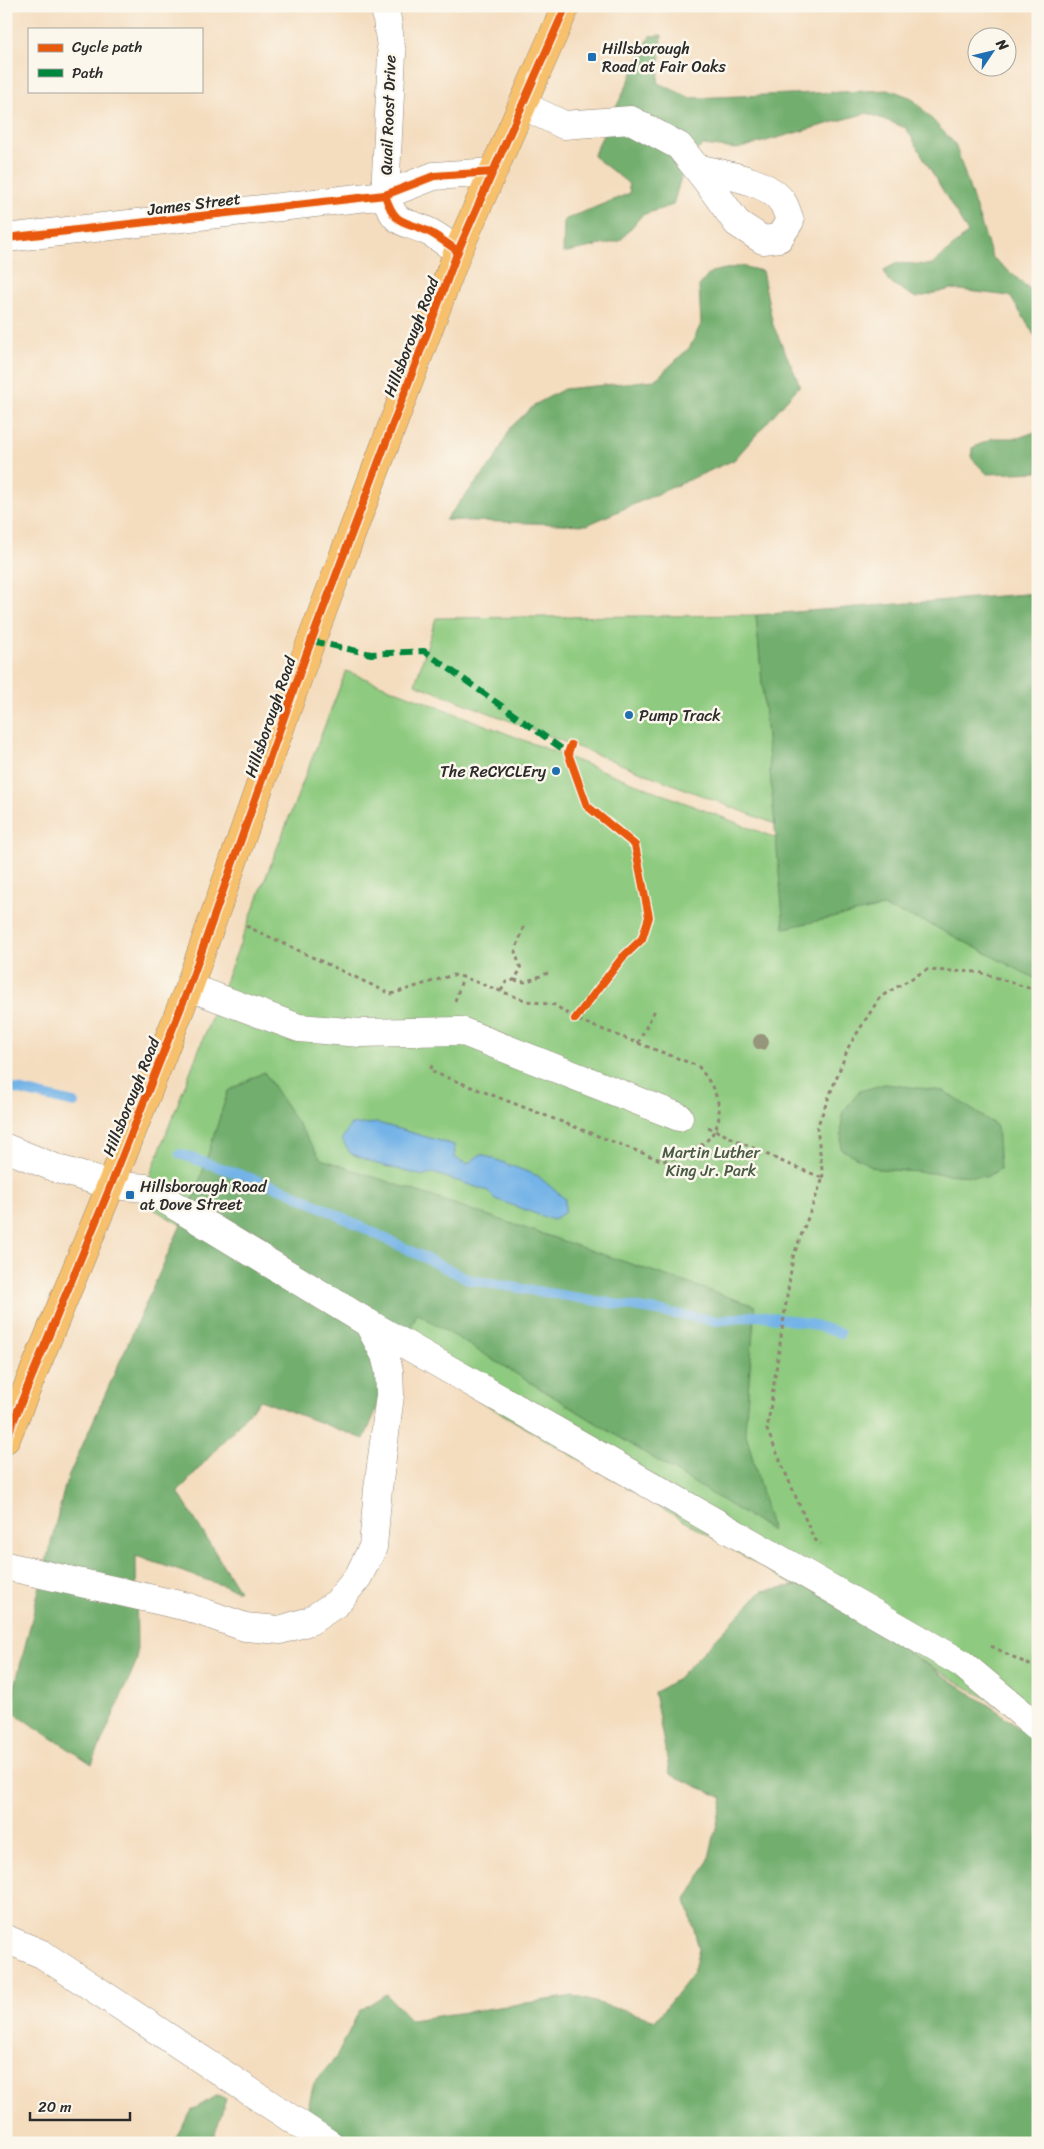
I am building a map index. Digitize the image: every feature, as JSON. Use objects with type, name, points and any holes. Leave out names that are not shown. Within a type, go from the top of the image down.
[{"type":"main road","name":"Hillsborough Road","points":[[6,1440],[111,1185],[189,987],[306,655],[458,251],[566,6]]},
{"type":"street","name":"Quail Roost Drive","points":[[384,6],[392,54],[385,195]]},
{"type":"street","points":[[522,105],[564,124],[632,120],[679,146],[697,168]]},
{"type":"street","name":"James Street","points":[[6,238],[385,195],[434,176],[493,172]]},
{"type":"street","points":[[385,195],[391,212],[400,222],[431,233],[458,251]]},
{"type":"street","points":[[189,987],[299,1028],[360,1033],[461,1031],[680,1117]]},
{"type":"street","points":[[6,1148],[58,1169],[111,1185],[146,1188],[368,1323],[961,1663],[1038,1727]]},
{"type":"street","points":[[6,1566],[188,1607],[245,1627],[280,1630],[310,1621],[337,1603],[358,1577],[373,1548],[378,1489],[390,1395],[389,1371],[385,1355],[368,1323]]},
{"type":"street","points":[[6,1939],[42,1954],[328,2143]]},
{"type":"path","points":[[571,745],[568,753],[587,806],[635,844],[649,917],[642,940],[622,958],[575,1019]]},
{"type":"path","points":[[514,980],[521,969],[515,952],[524,926]]},
{"type":"path","points":[[822,1545],[814,1539],[767,1430],[793,1257],[824,1178],[817,1127],[849,1046],[880,997],[926,970],[979,972],[1038,991]]},
{"type":"path","points":[[501,991],[506,982],[514,980],[525,982],[548,973]]},
{"type":"path","points":[[638,1043],[656,1008]]},
{"type":"path","points":[[680,1117],[717,1131],[781,1162],[824,1178]]},
{"type":"path","points":[[985,1642],[1038,1669]]},
{"type":"green space","points":[[662,35],[658,83],[691,98],[891,90],[912,98],[955,144],[992,257],[1038,296],[1038,341],[1010,296],[951,289],[916,298],[888,281],[884,270],[897,263],[932,265],[968,233],[906,128],[867,113],[737,149],[703,145],[686,160],[673,205],[642,215],[620,241],[563,253],[564,220],[630,193],[628,183],[593,156],[650,36]]},
{"type":"green space","points":[[741,266],[762,271],[773,325],[800,385],[734,460],[587,525],[445,520],[494,461],[511,427],[536,404],[564,389],[655,380],[690,347],[701,324],[699,286],[711,272]]},
{"type":"green space","points":[[1038,431],[1038,472],[987,474],[972,459],[972,448],[993,438],[1018,438]]},
{"type":"green space","points":[[1038,593],[1038,980],[928,923],[883,907],[784,928],[756,615]]},
{"type":"green space","name":"Pump Track","points":[[756,615],[775,824],[415,684],[436,618]]},
{"type":"green space","name":"Martin Luther King Jr. Park","points":[[346,671],[1038,940],[1038,1729],[140,1201]]},
{"type":"green space","points":[[264,1072],[321,1159],[755,1306],[745,1430],[772,1531],[417,1313],[364,1439],[260,1400],[178,1492],[239,1591],[136,1556],[137,1660],[92,1764],[9,1710],[66,1482],[197,1189],[228,1091]]},
{"type":"green space","points":[[885,1084],[944,1091],[997,1126],[1000,1169],[986,1177],[877,1169],[841,1149],[842,1113],[860,1091]]},
{"type":"green space","points":[[804,1584],[999,1712],[1038,1744],[1038,2143],[358,2143],[307,2111],[314,2083],[337,2056],[359,2011],[386,1994],[411,2020],[574,1996],[656,2020],[693,1973],[699,1949],[686,1900],[708,1862],[723,1798],[670,1774],[654,1693],[677,1679],[762,1591]]},
{"type":"green space","points":[[218,2095],[226,2099],[212,2143],[177,2143],[176,2137],[192,2110]]},
{"type":"water","points":[[378,1123],[454,1145],[455,1158],[467,1164],[481,1154],[538,1176],[565,1199],[565,1212],[553,1220],[495,1199],[488,1191],[433,1173],[424,1176],[377,1164],[350,1153],[342,1139],[350,1125]]},
{"type":"waterway","points":[[6,1087],[74,1103]]},
{"type":"waterway","points":[[180,1154],[288,1191],[470,1280],[718,1321],[759,1315],[807,1323],[840,1333]]},
{"type":"marked path","points":[[312,641],[371,654],[424,651],[568,753]]},
{"type":"cycle path","points":[[6,1439],[111,1185],[189,987],[306,655],[458,251],[566,6]]},
{"type":"cycle path","points":[[6,238],[385,195],[434,176],[493,172]]},
{"type":"cycle path","points":[[385,195],[393,213],[402,222],[431,233],[458,251]]},
{"type":"cycle path","points":[[571,745],[568,753],[587,806],[635,845],[649,917],[642,939],[622,958],[575,1019]]},
{"type":"place","name":"Hillsborough Road at Fair Oaks","points":[[592,57]]},
{"type":"place","name":"Pump Track","points":[[629,715]]},
{"type":"place","name":"The ReCYCLEry","points":[[556,771]]},
{"type":"place","name":"Hillsborough Road at Dove Street","points":[[130,1195]]}]
